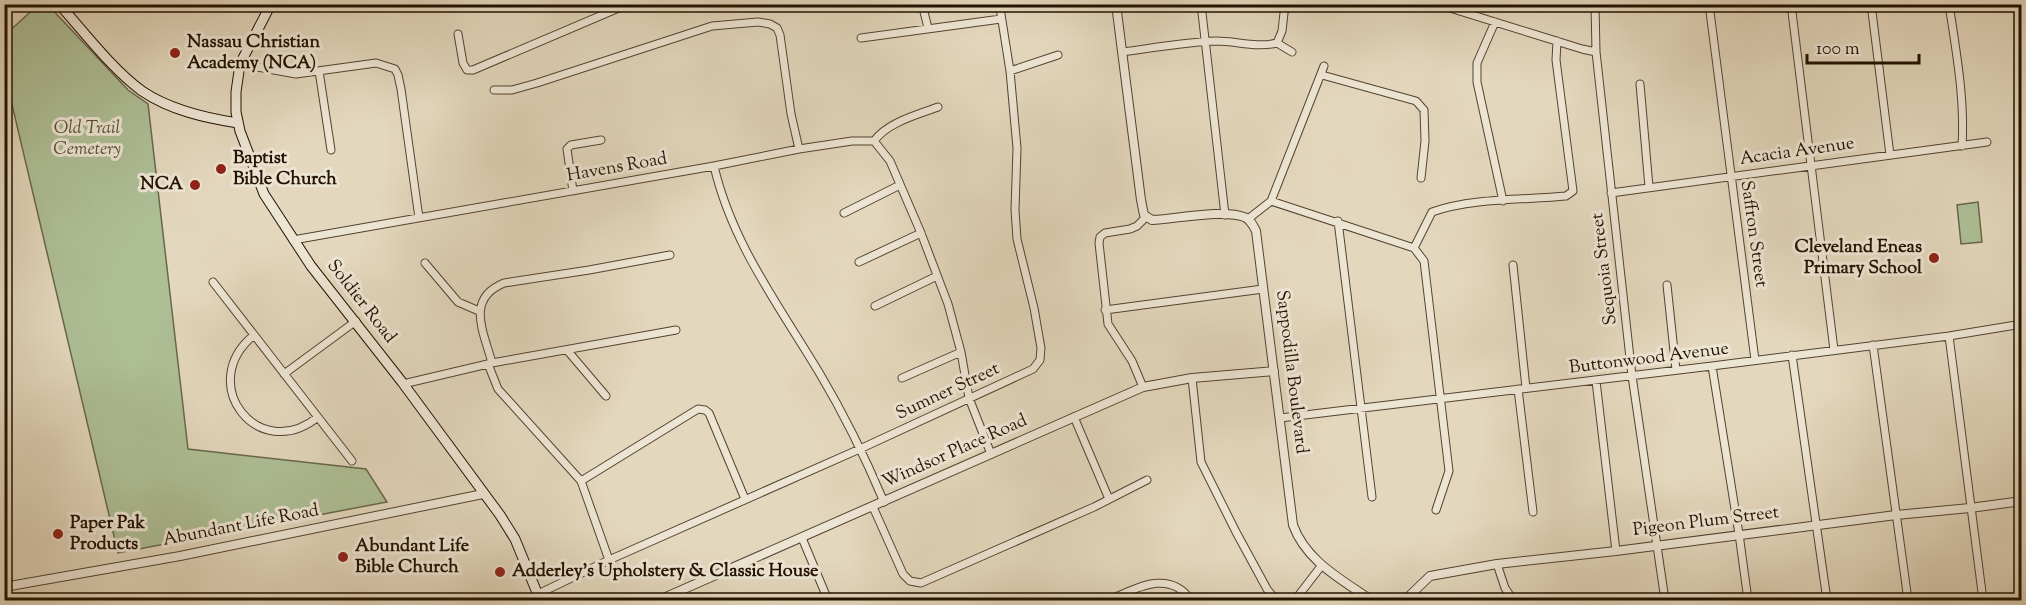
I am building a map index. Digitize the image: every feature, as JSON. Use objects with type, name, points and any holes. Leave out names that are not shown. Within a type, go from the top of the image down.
[{"type":"main road","points":[[59,4],[100,51],[142,91],[182,110],[238,123]]},
{"type":"main road","name":"Soldier Road","points":[[271,4],[240,64],[236,92],[238,123],[264,194],[311,266],[356,321],[500,515],[515,539],[539,597]]},
{"type":"street","points":[[458,34],[463,63],[467,69],[473,70],[628,4]]},
{"type":"street","points":[[922,4],[928,28]]},
{"type":"street","name":"Sumner Street","points":[[539,597],[609,560],[1033,369],[1040,360],[1041,354],[1034,308],[1017,239],[1015,210],[1017,148],[1001,4]]},
{"type":"street","points":[[1116,4],[1141,200],[1146,218]]},
{"type":"street","points":[[1200,4],[1225,214]]},
{"type":"street","points":[[1277,43],[1282,31],[1285,4]]},
{"type":"street","points":[[1437,4],[1596,52]]},
{"type":"street","points":[[1595,6],[1626,4]]},
{"type":"street","name":"Saffron Street","points":[[1709,4],[1755,360]]},
{"type":"street","points":[[1791,4],[1833,350]]},
{"type":"street","points":[[1871,4],[1890,154]]},
{"type":"street","points":[[1948,4],[1959,74],[1963,126],[1962,146]]},
{"type":"street","name":"Sequoia Street","points":[[1595,6],[1596,52],[1632,376],[1659,545],[1665,600]]},
{"type":"street","points":[[861,38],[1001,19]]},
{"type":"street","points":[[494,90],[512,90],[537,83],[712,26],[758,22],[770,24],[777,28],[780,35],[791,114],[799,149]]},
{"type":"street","points":[[1495,22],[1477,63],[1477,82],[1503,201]]},
{"type":"street","points":[[1122,52],[1217,41],[1243,45],[1277,43],[1292,52]]},
{"type":"street","points":[[1414,248],[1431,212],[1444,208],[1503,201],[1566,196],[1573,191],[1556,60],[1557,41]]},
{"type":"street","points":[[1010,71],[1058,55]]},
{"type":"street","points":[[240,64],[296,74],[376,63],[395,69],[399,75],[419,218]]},
{"type":"street","points":[[1146,218],[1155,220],[1225,214],[1248,219],[1271,201],[1324,66]]},
{"type":"street","points":[[319,71],[331,150]]},
{"type":"street","points":[[1322,75],[1416,101],[1424,110],[1425,141],[1421,178]]},
{"type":"street","points":[[1640,84],[1649,187]]},
{"type":"street","points":[[938,107],[887,129],[880,133],[874,141],[890,161],[948,304],[961,352],[969,398],[991,454]]},
{"type":"street","points":[[573,191],[567,149],[571,145],[602,140]]},
{"type":"street","name":"Havens Road","points":[[293,240],[799,149],[874,141]]},
{"type":"street","name":"Acacia Avenue","points":[[1611,193],[1987,142]]},
{"type":"street","points":[[714,166],[721,195],[743,247],[862,448],[884,501]]},
{"type":"street","points":[[844,213],[900,185]]},
{"type":"street","points":[[1271,201],[1338,221],[1414,248],[1424,261],[1449,471],[1436,510]]},
{"type":"street","points":[[1143,387],[1132,361],[1108,324],[1099,243],[1100,237],[1105,233],[1130,229],[1146,218]]},
{"type":"street","name":"Sappodilla Boulevard","points":[[1248,219],[1256,231],[1293,525],[1299,540],[1309,554],[1371,600]]},
{"type":"street","points":[[1338,221],[1372,497]]},
{"type":"street","points":[[859,262],[921,233]]},
{"type":"street","points":[[609,560],[581,482],[498,389],[490,364],[479,311],[486,294],[504,283],[670,255]]},
{"type":"street","points":[[425,263],[458,302],[479,311]]},
{"type":"street","points":[[1513,265],[1533,512]]},
{"type":"street","points":[[875,306],[937,276]]},
{"type":"street","points":[[213,282],[352,461]]},
{"type":"street","points":[[1667,285],[1676,370]]},
{"type":"street","points":[[1105,310],[1263,289]]},
{"type":"street","points":[[284,374],[356,321]]},
{"type":"street","name":"Buttonwood Avenue","points":[[1280,418],[1596,381],[1949,336],[2022,324]]},
{"type":"street","points":[[403,384],[490,364],[676,330]]},
{"type":"street","points":[[254,335],[239,351],[231,371],[231,393],[241,412],[257,426],[278,432],[300,429],[318,417]]},
{"type":"street","points":[[1949,336],[1983,600]]},
{"type":"street","points":[[1873,345],[1908,600]]},
{"type":"street","points":[[567,350],[606,396]]},
{"type":"street","points":[[902,378],[961,352]]},
{"type":"street","points":[[1792,355],[1827,600]]},
{"type":"street","points":[[1712,366],[1748,600]]},
{"type":"street","name":"Windsor Place Road","points":[[659,600],[1143,387],[1192,378],[1274,371]]},
{"type":"street","points":[[1192,378],[1201,462],[1241,541],[1276,600]]},
{"type":"street","points":[[1596,381],[1616,551]]},
{"type":"street","points":[[581,482],[698,409],[709,413],[745,499]]},
{"type":"street","points":[[1074,417],[1108,499]]},
{"type":"street","points":[[873,507],[903,574],[910,581],[921,583],[1147,480]]},
{"type":"street","name":"Abundant Life Road","points":[[4,587],[180,556],[483,494]]},
{"type":"street","name":"Pigeon Plum Street","points":[[1405,600],[1430,576],[1497,564],[1616,551],[1896,514],[2022,501]]},
{"type":"street","points":[[802,538],[828,600]]},
{"type":"street","points":[[1497,564],[1505,588],[1513,600]]},
{"type":"street","points":[[1295,600],[1322,565]]},
{"type":"street","points":[[1114,599],[1154,584],[1163,583],[1179,587],[1191,600]]},
{"type":"green space","name":"Old Trail Cemetery","points":[[38,5],[48,5],[128,90],[148,104],[188,449],[366,469],[387,502],[118,553],[5,75],[5,35]]},
{"type":"green space","points":[[1978,202],[1982,242],[1961,244],[1957,205]]},
{"type":"place","name":"Nassau Christian Academy (NCA)","points":[[175,53]]},
{"type":"place","name":"Baptist Bible Church","points":[[221,169]]},
{"type":"place","name":"NCA","points":[[195,185]]},
{"type":"place","name":"Cleveland Eneas Primary School","points":[[1934,258]]},
{"type":"place","name":"Paper Pak Products","points":[[58,534]]},
{"type":"place","name":"Abundant Life Bible Church","points":[[343,557]]},
{"type":"place","name":"Adderley's Upholstery & Classic House","points":[[500,572]]}]
